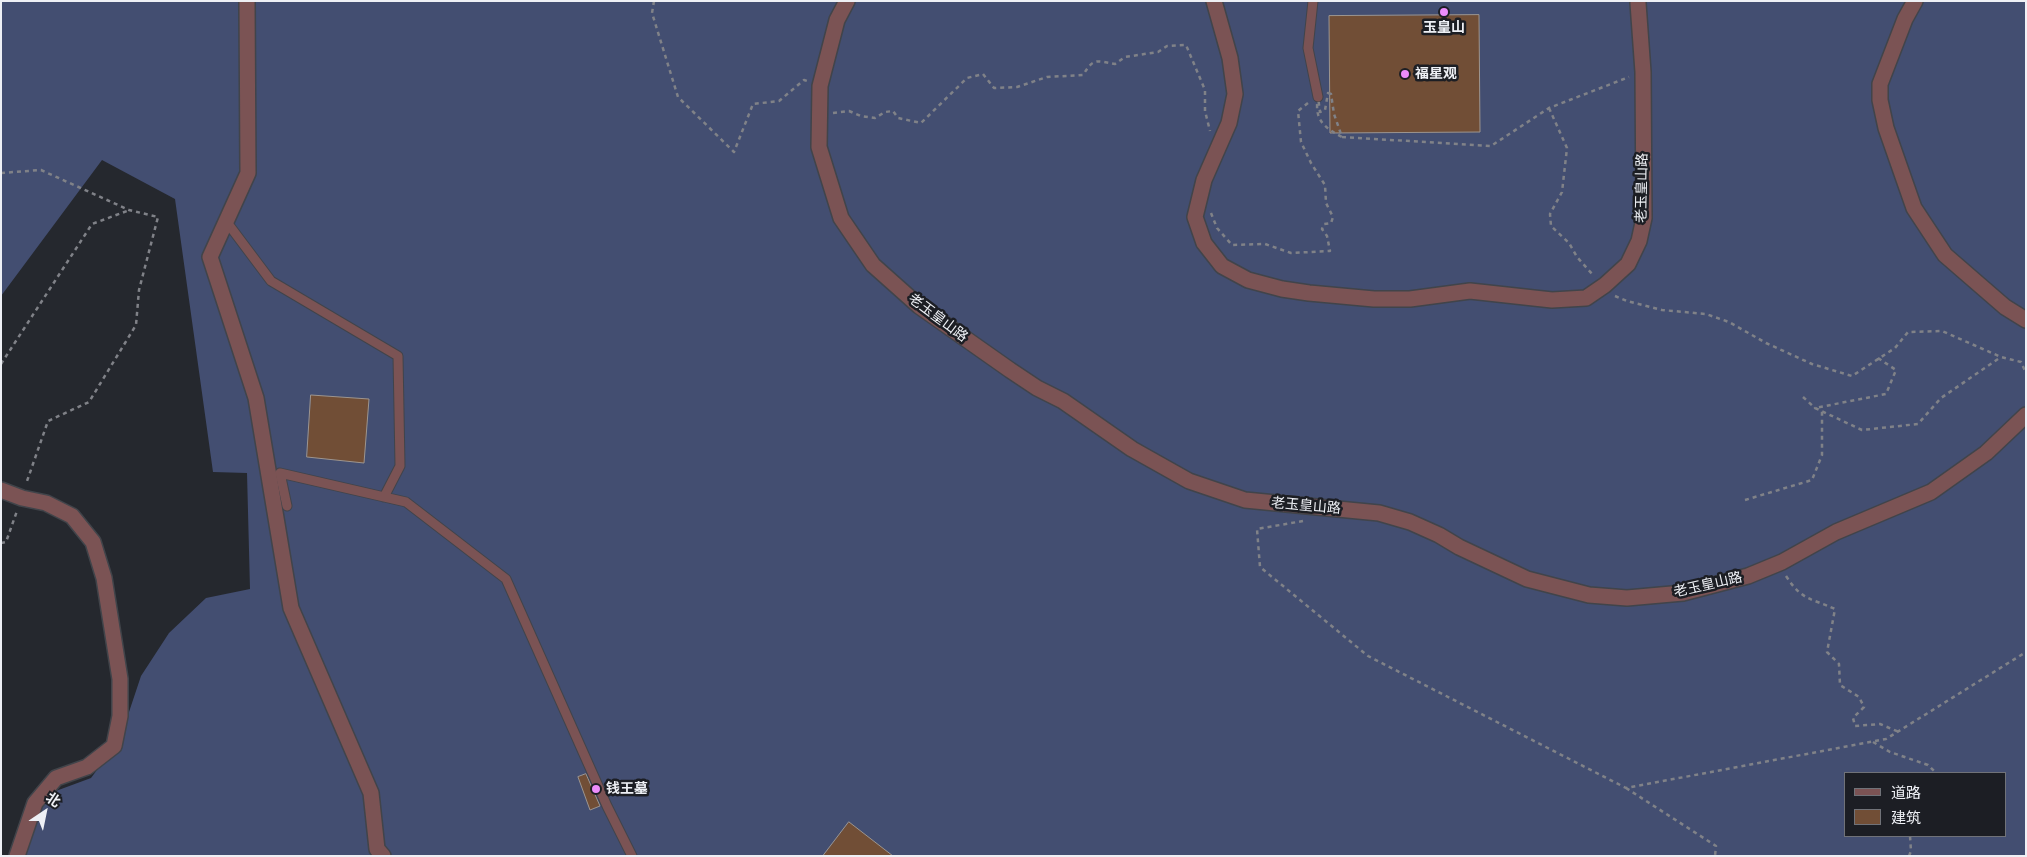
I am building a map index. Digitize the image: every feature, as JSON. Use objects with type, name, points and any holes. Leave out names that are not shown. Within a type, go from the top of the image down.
[{"type":"street","points":[[247,1],[248,173],[210,257],[256,398],[291,608],[371,793],[377,848],[383,856]]},
{"type":"street","name":"老玉皇山路","points":[[847,1],[837,20],[820,86],[819,147],[841,218],[873,265],[919,306],[1010,370],[1063,401],[1132,449],[1189,481],[1245,500],[1387,515],[1410,522],[1439,535],[1459,547],[1527,579],[1589,596],[1627,598],[1683,593],[1748,576],[1782,562],[1836,532],[1931,492],[1986,453],[2026,415]]},
{"type":"street","name":"老玉皇山路","points":[[1214,1],[1230,58],[1234,94],[1229,123],[1204,180],[1194,217],[1204,243],[1222,266],[1248,280],[1282,289],[1374,299],[1410,299],[1470,291],[1552,300],[1586,298],[1605,285],[1628,264],[1639,240],[1644,218],[1643,72],[1637,2]]},
{"type":"street","points":[[1915,1],[1905,19],[1880,84],[1880,100],[1886,128],[1914,208],[1945,255],[2005,307],[2026,320]]},
{"type":"street","points":[[1,490],[22,498],[46,503],[72,516],[93,542],[104,578],[120,679],[120,716],[114,746],[87,768],[56,778],[35,803],[16,856]]},
{"type":"lane","points":[[1313,1],[1308,48],[1318,96]]},
{"type":"lane","points":[[226,221],[271,282],[398,356],[400,466],[384,497]]},
{"type":"lane","points":[[287,506],[280,473],[406,502],[506,579],[607,806],[632,856]]},
{"type":"path","points":[[654,1],[652,13],[678,97],[734,152],[753,104],[779,101],[804,80],[820,86]]},
{"type":"path","points":[[829,113],[849,111],[861,116],[875,118],[893,110],[898,118],[921,123],[967,78],[983,74],[994,88],[1017,87],[1047,77],[1083,75],[1090,62],[1095,60],[1115,64],[1125,57],[1158,52],[1167,46],[1186,45],[1205,90],[1205,111],[1209,130],[1217,147]]},
{"type":"path","points":[[1318,96],[1316,110],[1320,121],[1330,131],[1342,137],[1492,146],[1549,108],[1643,72]]},
{"type":"path","points":[[1318,96],[1320,112],[1323,112],[1328,93],[1330,94],[1334,114],[1342,137]]},
{"type":"path","points":[[1211,212],[1217,228],[1232,246],[1265,244],[1291,254],[1330,251],[1327,236],[1322,229],[1324,224],[1331,223],[1333,216],[1326,202],[1325,185],[1310,163],[1301,142],[1298,111],[1318,96]]},
{"type":"path","points":[[1549,108],[1567,148],[1562,192],[1550,214],[1551,226],[1569,242],[1577,257],[1589,272],[1605,285],[1611,294],[1627,301],[1662,310],[1706,314],[1729,322],[1766,343],[1812,364],[1852,376],[1895,348],[1908,332],[1942,331],[2001,357],[2020,362],[2026,373]]},
{"type":"path","points":[[1,173],[41,170],[129,210],[158,217],[139,290],[136,325],[89,402],[48,421],[6,542],[1,543]]},
{"type":"path","points":[[1,364],[92,224],[129,210]]},
{"type":"path","points":[[1803,397],[1815,408],[1862,430],[1918,424],[1942,398],[2001,357]]},
{"type":"path","points":[[1815,408],[1886,394],[1896,370],[1877,358]]},
{"type":"path","points":[[1745,500],[1812,480],[1822,455],[1822,411]]},
{"type":"path","points":[[1303,522],[1257,530],[1260,568],[1368,656],[1626,788],[1716,846],[1715,856]]},
{"type":"path","points":[[1782,562],[1784,574],[1792,585],[1806,598],[1835,609],[1827,652],[1839,664],[1840,685],[1859,697],[1864,708],[1853,718],[1855,726],[1880,724],[1899,732]]},
{"type":"path","points":[[1626,788],[1886,739],[2026,652]]},
{"type":"path","points":[[1872,741],[1890,752],[1928,765],[1935,772]]},
{"type":"path","points":[[1909,856],[1911,851],[1910,837]]},
{"type":"shaded area","points":[[1,1],[2026,1],[2026,856],[23,856],[45,795],[91,778],[120,739],[141,676],[169,633],[206,598],[250,589],[247,473],[213,472],[175,199],[102,160],[1,296]]},
{"type":"building","name":"福星观","points":[[1479,15],[1480,132],[1330,133],[1329,16]]},
{"type":"building","points":[[311,395],[369,399],[364,463],[307,457]]},
{"type":"building","points":[[586,774],[600,806],[590,810],[578,777]]},
{"type":"building","points":[[849,822],[893,856],[823,856]]},
{"type":"place","name":"玉皇山","points":[[1444,12]]},
{"type":"place","name":"福星观","points":[[1405,74]]},
{"type":"place","name":"钱王墓","points":[[596,789]]}]
